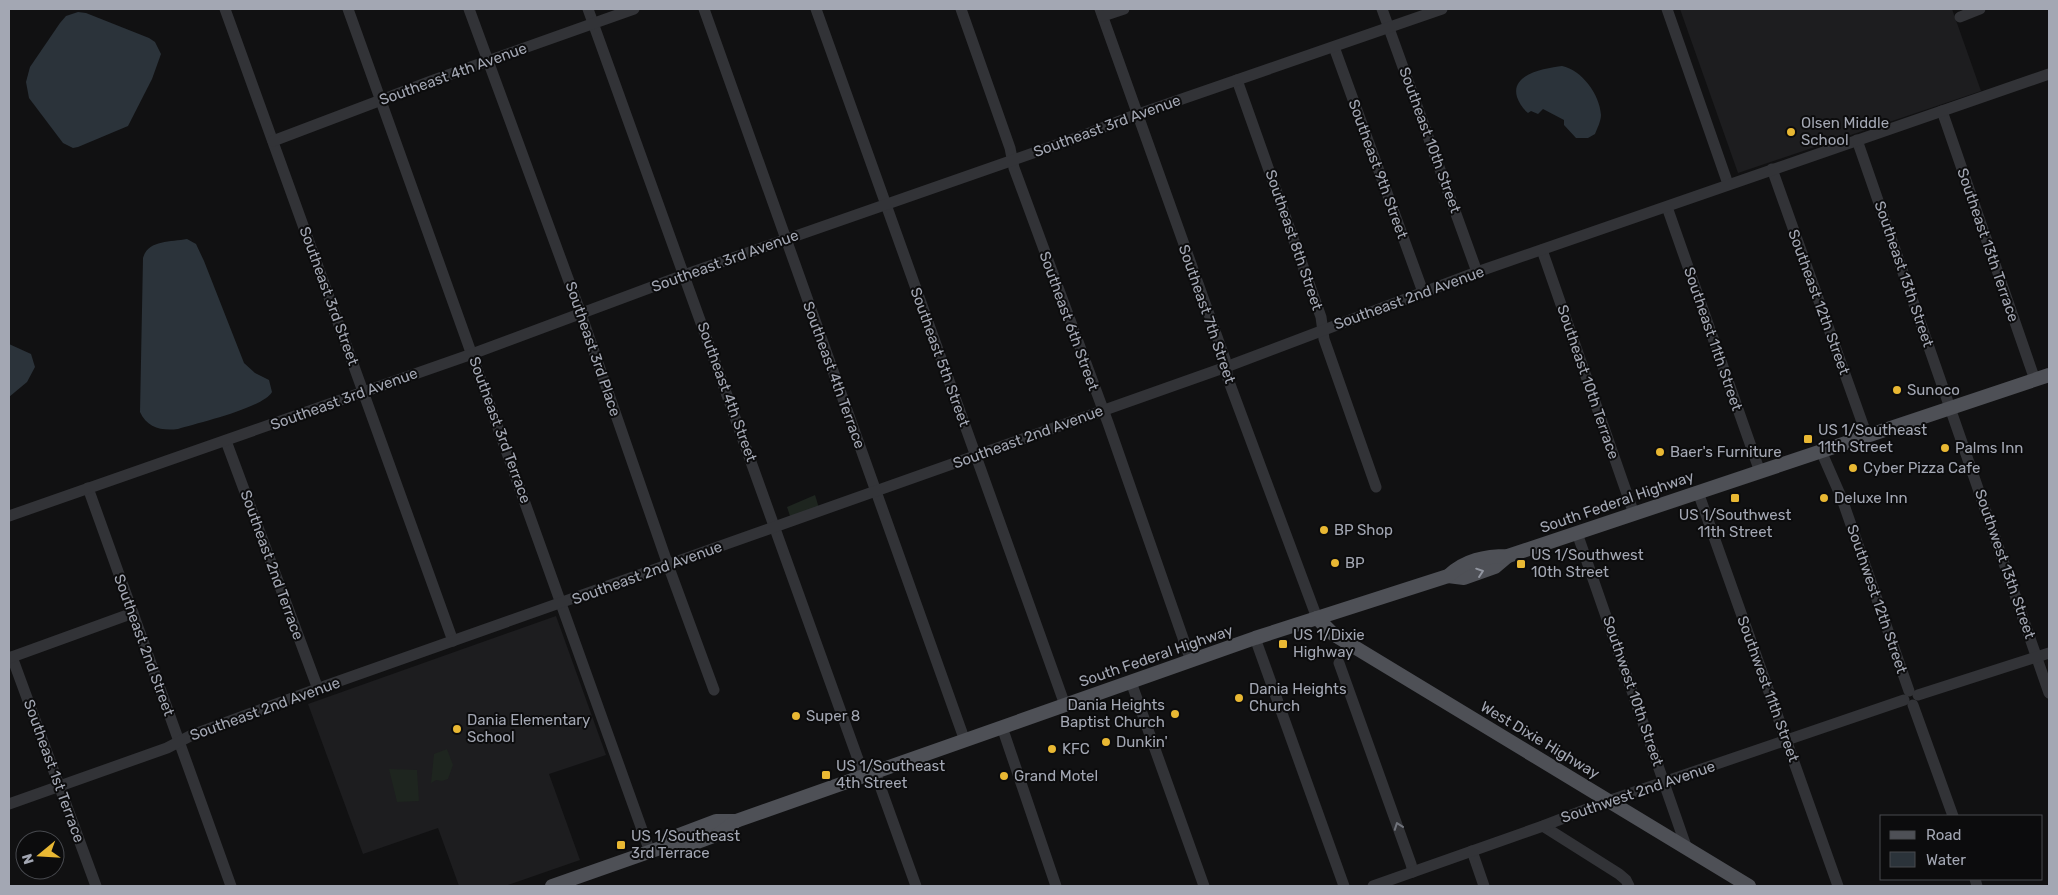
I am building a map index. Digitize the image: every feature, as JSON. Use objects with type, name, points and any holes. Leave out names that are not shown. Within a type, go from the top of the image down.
[{"type":"main road","name":"South Federal Highway","points":[[552,886],[657,849],[679,835],[716,821],[736,821],[1255,638],[1448,576],[1464,578],[1495,567],[1508,556],[2049,375]]},
{"type":"main road","name":"West Dixie Highway","points":[[1317,618],[1333,634],[1749,886]]},
{"type":"street","name":"Southeast 3rd Street","points":[[225,9],[453,641]]},
{"type":"street","name":"Southeast 3rd Terrace","points":[[348,9],[562,603],[657,849]]},
{"type":"street","name":"Southeast 3rd Place","points":[[468,9],[581,314],[668,565],[714,690]]},
{"type":"street","name":"Southeast 4th Street","points":[[588,9],[775,528],[869,774],[916,886]]},
{"type":"street","name":"Southeast 4th Avenue","points":[[273,141],[487,61],[634,9]]},
{"type":"street","name":"Southeast 4th Terrace","points":[[704,9],[965,741]]},
{"type":"street","name":"Southeast 5th Street","points":[[816,9],[1065,705]]},
{"type":"street","name":"Southeast 6th Street","points":[[961,9],[1010,148],[1014,168],[1191,661]]},
{"type":"street","points":[[1102,13],[1124,9]]},
{"type":"street","name":"Southeast 10th Street","points":[[1382,9],[1477,272]]},
{"type":"street","name":"Southeast 3rd Avenue","points":[[9,516],[472,354],[684,275],[1138,114],[1442,9]]},
{"type":"street","points":[[1667,9],[1728,184]]},
{"type":"street","points":[[1960,17],[1980,9]]},
{"type":"street","name":"Southeast 7th Street","points":[[1102,13],[1226,367],[1228,379],[1317,618]]},
{"type":"street","name":"Southeast 9th Street","points":[[1334,47],[1423,292]]},
{"type":"street","name":"Southeast 2nd Avenue","points":[[9,804],[167,748],[192,735],[318,689],[1226,367],[1477,272],[1942,111],[2048,78]]},
{"type":"street","name":"Southeast 8th Street","points":[[1237,80],[1321,317],[1323,330],[1376,487]]},
{"type":"street","name":"Southeast 13th Terrace","points":[[1942,111],[2035,380]]},
{"type":"street","name":"Southeast 13th Street","points":[[1857,140],[1951,407]]},
{"type":"street","name":"Southeast 12th Street","points":[[1772,169],[1867,436]]},
{"type":"street","name":"Southeast 11th Street","points":[[1667,207],[1760,472]]},
{"type":"street","name":"Southeast 10th Terrace","points":[[1542,250],[1634,514]]},
{"type":"street","name":"Southwest 13th Street","points":[[1951,407],[2049,693]]},
{"type":"street","name":"Southeast 2nd Terrace","points":[[226,441],[318,689]]},
{"type":"street","name":"Southwest 12th Street","points":[[1821,451],[1842,499],[1952,815]]},
{"type":"street","name":"Southeast 2nd Street","points":[[88,488],[231,886]]},
{"type":"street","name":"Southwest 11th Street","points":[[1698,492],[1838,886]]},
{"type":"street","name":"Southwest 10th Street","points":[[1577,533],[1687,849]]},
{"type":"street","points":[[11,657],[133,613]]},
{"type":"street","points":[[1255,638],[1344,886]]},
{"type":"street","name":"Southwest 2nd Avenue","points":[[1373,886],[1608,801],[2049,653]]},
{"type":"street","name":"Southeast 1st Terrace","points":[[11,657],[96,886]]},
{"type":"street","points":[[1340,664],[1413,872]]},
{"type":"street","points":[[1131,682],[1204,886]]},
{"type":"street","points":[[1002,727],[1056,886]]},
{"type":"street","points":[[1543,826],[1619,874],[1626,880],[1629,886]]},
{"type":"street","points":[[1472,851],[1484,886]]},
{"type":"shaded area","name":"Olsen Middle School","points":[[1680,9],[1952,9],[1981,91],[1738,173]]},
{"type":"shaded area","points":[[815,495],[819,508],[791,519],[787,507]]},
{"type":"shaded area","name":"Dania Elementary School","points":[[556,616],[606,755],[549,774],[580,860],[505,886],[459,886],[438,828],[363,854],[308,704]]},
{"type":"shaded area","points":[[447,749],[453,765],[448,779],[436,780],[431,783],[434,754]]},
{"type":"shaded area","points":[[389,769],[417,770],[419,801],[397,802]]},
{"type":"water","points":[[78,12],[86,13],[149,38],[155,42],[161,54],[152,79],[128,126],[73,148],[63,143],[29,98],[26,82],[30,67],[60,23],[66,16]]},
{"type":"water","points":[[1562,66],[1569,68],[1589,84],[1600,107],[1601,115],[1595,134],[1588,138],[1576,138],[1564,125],[1564,120],[1543,109],[1538,114],[1531,111],[1528,113],[1521,106],[1517,97],[1516,89],[1524,77],[1539,70]]},
{"type":"water","points":[[187,239],[196,244],[204,261],[244,363],[255,373],[269,380],[272,392],[256,404],[214,419],[178,429],[161,429],[147,422],[140,412],[143,258],[146,252],[155,245]]},
{"type":"water","points":[[9,344],[31,354],[35,367],[27,382],[9,397]]},
{"type":"place","name":"Olsen Middle School","points":[[1791,132]]},
{"type":"place","name":"Sunoco","points":[[1897,390]]},
{"type":"place","name":"US 1/Southeast 11th Street","points":[[1808,439]]},
{"type":"place","name":"Palms Inn","points":[[1945,448]]},
{"type":"place","name":"Baer's Furniture","points":[[1660,452]]},
{"type":"place","name":"Cyber Pizza Cafe","points":[[1853,468]]},
{"type":"place","name":"US 1/Southwest 11th Street","points":[[1735,498]]},
{"type":"place","name":"Deluxe Inn","points":[[1824,498]]},
{"type":"place","name":"BP Shop","points":[[1324,530]]},
{"type":"place","name":"BP","points":[[1335,563]]},
{"type":"place","name":"US 1/Southwest 10th Street","points":[[1521,564]]},
{"type":"place","name":"US 1/Dixie Highway","points":[[1283,644]]},
{"type":"place","name":"Dania Heights Church","points":[[1239,698]]},
{"type":"place","name":"Dania Heights Baptist Church","points":[[1175,714]]},
{"type":"place","name":"Super 8","points":[[796,716]]},
{"type":"place","name":"Dania Elementary School","points":[[457,729]]},
{"type":"place","name":"Dunkin'","points":[[1106,742]]},
{"type":"place","name":"KFC","points":[[1052,749]]},
{"type":"place","name":"US 1/Southeast 4th Street","points":[[826,775]]},
{"type":"place","name":"Grand Motel","points":[[1004,776]]},
{"type":"place","name":"US 1/Southeast 3rd Terrace","points":[[621,845]]}]
